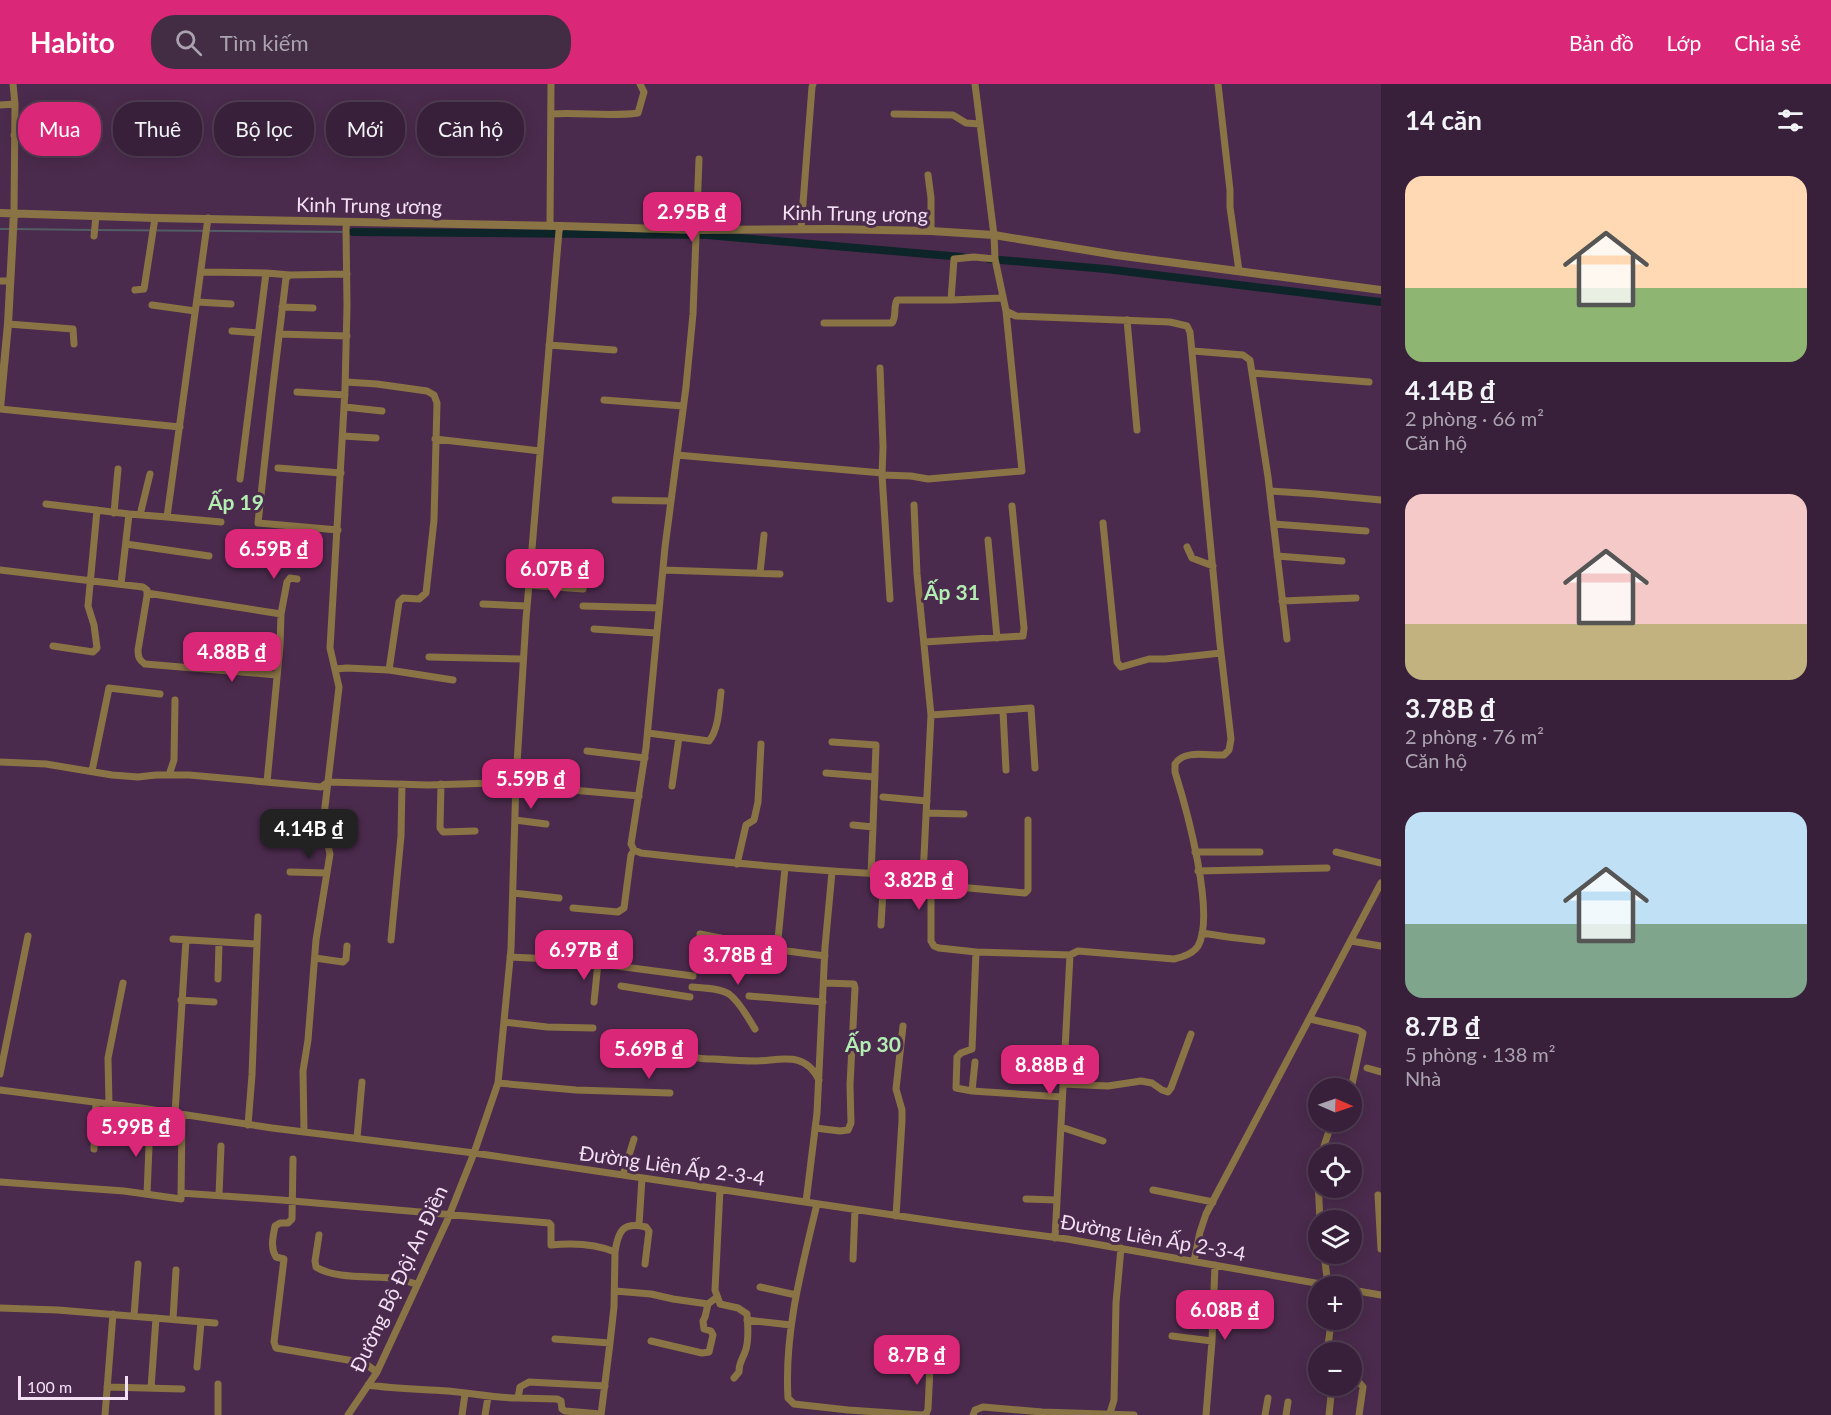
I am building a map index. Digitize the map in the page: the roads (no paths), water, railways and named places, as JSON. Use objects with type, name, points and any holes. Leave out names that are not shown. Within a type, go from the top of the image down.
[{"type":"street","points":[[14,84],[14,216],[8,324],[0,409],[180,427]]},
{"type":"street","points":[[550,226],[551,84]]},
{"type":"street","points":[[551,114],[638,113],[644,92],[640,84]]},
{"type":"street","points":[[801,229],[813,84]]},
{"type":"street","points":[[676,455],[928,478],[1022,472],[1006,311],[995,259],[975,84]]},
{"type":"street","points":[[1218,84],[1230,207],[1239,271]]},
{"type":"street","points":[[0,105],[15,104]]},
{"type":"street","points":[[894,114],[953,115],[966,123],[980,124]]},
{"type":"street","points":[[14,135],[18,135]]},
{"type":"street","points":[[699,159],[693,314],[656,633],[648,733],[632,844],[634,850],[640,853],[737,864],[832,872],[923,876]]},
{"type":"street","points":[[928,176],[931,231]]},
{"type":"street","name":"Kinh Trung ương","points":[[0,213],[14,216],[96,216],[154,222],[208,221],[346,228],[550,226],[560,231],[697,232],[801,229],[931,231],[1381,290]]},
{"type":"street","points":[[94,236],[96,216]]},
{"type":"street","points":[[167,517],[208,221]]},
{"type":"street","points":[[135,290],[144,289],[154,222]]},
{"type":"street","points":[[304,1132],[303,1071],[315,958],[330,854],[327,842],[322,836],[324,803],[339,687],[330,648],[346,382],[346,228]]},
{"type":"street","name":"Đường Bộ Đội An Điền","points":[[348,1415],[377,1372],[449,1215],[474,1153],[498,1083],[510,957],[515,785],[523,659],[560,231]]},
{"type":"street","points":[[951,300],[954,259],[974,257],[995,259]]},
{"type":"street","points":[[201,272],[347,274]]},
{"type":"street","points":[[240,479],[266,273]]},
{"type":"street","points":[[290,275],[286,278],[282,307],[258,523],[338,530]]},
{"type":"street","points":[[0,281],[10,281]]},
{"type":"street","points":[[824,323],[892,323],[895,319],[894,305],[897,300],[1002,298]]},
{"type":"street","points":[[196,302],[231,304]]},
{"type":"street","points":[[152,305],[195,311]]},
{"type":"street","points":[[282,307],[313,308]]},
{"type":"street","points":[[914,506],[917,574],[931,715],[923,876],[931,888],[931,941],[939,948],[976,952],[1070,955],[1078,951],[1174,959],[1184,957],[1198,945],[1202,933],[1203,906],[1195,852],[1175,772],[1175,762],[1192,755],[1224,755],[1229,750],[1231,739],[1190,332],[1187,326],[1170,322],[1016,316],[1006,311]]},
{"type":"street","points":[[1127,320],[1137,430]]},
{"type":"street","points":[[8,324],[73,329],[74,344]]},
{"type":"street","points":[[232,331],[258,333]]},
{"type":"street","points":[[279,334],[347,336]]},
{"type":"street","points":[[549,345],[614,350]]},
{"type":"street","points":[[1193,351],[1243,355],[1250,360],[1270,491],[1287,639]]},
{"type":"street","points":[[880,368],[882,474],[890,599]]},
{"type":"street","points":[[1253,373],[1369,382]]},
{"type":"street","points":[[346,382],[377,384],[427,392],[434,395],[437,403],[434,520],[426,593],[419,599],[403,598],[399,602],[389,670]]},
{"type":"street","points":[[297,392],[345,395]]},
{"type":"street","points":[[604,400],[683,406]]},
{"type":"street","points":[[345,407],[382,411]]},
{"type":"street","points":[[343,436],[376,438]]},
{"type":"street","points":[[435,439],[540,451]]},
{"type":"street","points":[[278,468],[341,473]]},
{"type":"street","points":[[114,513],[118,470]]},
{"type":"street","points":[[140,515],[150,474]]},
{"type":"street","points":[[1270,491],[1381,500]]},
{"type":"street","points":[[615,500],[671,501]]},
{"type":"street","points":[[46,504],[114,513],[221,522]]},
{"type":"street","points":[[924,642],[1023,636],[1012,506]]},
{"type":"street","points":[[53,646],[96,651],[97,643],[88,606],[97,510]]},
{"type":"street","points":[[122,584],[129,514]]},
{"type":"street","points":[[1103,523],[1117,662],[1120,667],[1149,659],[1221,653]]},
{"type":"street","points":[[1274,524],[1366,531]]},
{"type":"street","points":[[760,573],[764,535]]},
{"type":"street","points":[[988,540],[997,638]]},
{"type":"street","points":[[126,544],[209,556]]},
{"type":"street","points":[[1187,547],[1192,558],[1213,566]]},
{"type":"street","points":[[1277,556],[1342,561]]},
{"type":"street","points":[[0,570],[122,584],[147,590],[138,650],[141,661],[145,664],[277,675]]},
{"type":"street","points":[[663,570],[780,574]]},
{"type":"street","points":[[267,782],[280,646],[280,614],[286,582],[290,578],[297,579]]},
{"type":"street","points":[[529,585],[583,589]]},
{"type":"street","points":[[147,593],[280,614]]},
{"type":"street","points":[[1282,601],[1356,598]]},
{"type":"street","points":[[483,604],[527,606]]},
{"type":"street","points":[[583,606],[659,608]]},
{"type":"street","points":[[594,629],[656,633]]},
{"type":"street","points":[[210,638],[280,646]]},
{"type":"street","points":[[429,657],[523,659]]},
{"type":"street","points":[[335,669],[389,670],[453,680]]},
{"type":"street","points":[[92,771],[109,688],[160,694]]},
{"type":"street","points":[[648,733],[709,741],[716,723],[721,692]]},
{"type":"street","points":[[169,775],[174,760],[175,700]]},
{"type":"street","points":[[931,715],[1031,708],[1035,768]]},
{"type":"street","points":[[1003,711],[1006,770]]},
{"type":"street","points":[[672,786],[679,737]]},
{"type":"street","points":[[832,742],[876,745],[871,874]]},
{"type":"street","points":[[737,864],[746,825],[754,820],[758,802],[761,744]]},
{"type":"street","points":[[587,751],[645,758]]},
{"type":"street","points":[[0,762],[46,764],[112,775],[138,777],[189,775],[321,787],[328,782],[494,783],[639,796]]},
{"type":"street","points":[[826,773],[875,777]]},
{"type":"street","points":[[391,940],[402,784]]},
{"type":"street","points":[[441,784],[440,828],[443,832],[474,831]]},
{"type":"street","points":[[883,797],[927,801]]},
{"type":"street","points":[[926,813],[964,814]]},
{"type":"street","points":[[514,820],[546,824]]},
{"type":"street","points":[[931,888],[958,887],[1025,892],[1028,890],[1028,820]]},
{"type":"street","points":[[853,825],[873,827]]},
{"type":"street","points":[[573,908],[618,912],[624,908],[631,855],[634,850]]},
{"type":"street","points":[[1195,852],[1260,852]]},
{"type":"street","points":[[1335,852],[1381,863]]},
{"type":"street","points":[[1198,871],[1327,867]]},
{"type":"street","points":[[777,949],[785,868]]},
{"type":"street","points":[[290,872],[327,873]]},
{"type":"street","points":[[806,1202],[819,1080],[832,872]]},
{"type":"street","points":[[881,925],[884,874]]},
{"type":"street","points":[[1194,1261],[1206,1214],[1351,941],[1378,896],[1381,883]]},
{"type":"street","points":[[513,893],[559,898]]},
{"type":"street","points":[[248,1125],[258,917]]},
{"type":"street","points":[[1202,933],[1262,941]]},
{"type":"street","points":[[700,934],[825,956]]},
{"type":"street","points":[[607,964],[610,935]]},
{"type":"street","points":[[0,1074],[28,936]]},
{"type":"street","points":[[173,939],[257,944]]},
{"type":"street","points":[[0,1182],[124,1191],[181,1198],[179,1114],[186,940]]},
{"type":"street","points":[[1351,941],[1381,946]]},
{"type":"street","points":[[218,979],[219,942]]},
{"type":"street","points":[[315,958],[344,962],[347,946]]},
{"type":"street","points":[[976,952],[972,1049],[957,1056],[956,1088],[1062,1097]]},
{"type":"street","points":[[1056,1238],[1070,955]]},
{"type":"street","points":[[510,957],[598,963],[693,976]]},
{"type":"street","points":[[594,1002],[598,963]]},
{"type":"street","points":[[109,1104],[108,1058],[123,983]]},
{"type":"street","points":[[815,1128],[848,1130],[851,1123],[850,1085],[854,984],[824,983]]},
{"type":"street","points":[[621,986],[690,997]]},
{"type":"street","points":[[692,987],[730,995],[755,1029]]},
{"type":"street","points":[[749,996],[823,1002]]},
{"type":"street","points":[[182,1000],[214,1002]]},
{"type":"street","points":[[1310,1019],[1363,1033],[1353,1078]]},
{"type":"street","points":[[504,1022],[593,1028]]},
{"type":"street","points":[[896,1216],[902,1110],[896,1089],[903,1026]]},
{"type":"street","points":[[1063,1084],[1108,1086],[1141,1081],[1152,1083],[1168,1092],[1191,1034]]},
{"type":"street","points":[[684,1050],[689,1056],[701,1059],[760,1061],[779,1058],[795,1060],[809,1065],[819,1080]]},
{"type":"street","points":[[972,1091],[975,1062]]},
{"type":"street","points":[[1367,1068],[1381,1072]]},
{"type":"street","points":[[357,1138],[362,1082]]},
{"type":"street","points":[[498,1083],[576,1090],[670,1094]]},
{"type":"street","name":"Đường Liên Ấp 2-3-4","points":[[0,1090],[623,1174],[1121,1248],[1308,1281]]},
{"type":"street","points":[[94,1149],[96,1102]]},
{"type":"street","points":[[147,1194],[150,1123]]},
{"type":"street","points":[[1061,1127],[1103,1141]]},
{"type":"street","points":[[623,1174],[634,1139]]},
{"type":"street","points":[[219,1195],[221,1146]]},
{"type":"street","points":[[293,1159],[292,1219],[288,1224],[280,1223],[275,1226],[273,1238],[273,1251],[276,1257],[284,1259],[274,1342],[276,1348],[348,1360],[364,1364],[377,1372]]},
{"type":"street","points":[[639,1225],[642,1178]]},
{"type":"street","points":[[720,1189],[715,1290],[720,1304],[738,1308],[747,1314],[746,1348],[739,1363],[739,1372],[734,1378]]},
{"type":"street","points":[[1153,1190],[1213,1202]]},
{"type":"street","points":[[181,1193],[549,1223],[551,1245],[604,1248],[615,1252]]},
{"type":"street","points":[[1378,1195],[1381,1249]]},
{"type":"street","points":[[1026,1199],[1057,1200]]},
{"type":"street","points":[[817,1204],[791,1325],[786,1376],[788,1398],[794,1404],[922,1415],[926,1414],[928,1409],[930,1367]]},
{"type":"street","points":[[853,1259],[855,1210]]},
{"type":"street","points":[[368,1385],[403,1390],[448,1391],[488,1397],[556,1398],[561,1401],[563,1410],[601,1414],[615,1292],[615,1252],[619,1234],[628,1226],[639,1225],[647,1227],[649,1231],[645,1264]]},
{"type":"street","points":[[319,1235],[315,1261],[316,1267],[322,1271],[399,1279],[417,1284]]},
{"type":"street","points":[[1110,1413],[1114,1400],[1116,1303],[1121,1248]]},
{"type":"street","points":[[134,1316],[138,1264]]},
{"type":"street","points":[[1206,1415],[1215,1265]]},
{"type":"street","points":[[173,1319],[176,1270]]},
{"type":"street","points":[[759,1287],[796,1295]]},
{"type":"street","points":[[615,1292],[651,1294],[708,1304]]},
{"type":"street","points":[[1362,1292],[1381,1295]]},
{"type":"street","points":[[651,1341],[702,1353],[710,1352],[714,1335],[702,1325],[708,1304],[717,1297]]},
{"type":"street","points":[[0,1308],[58,1310],[215,1323]]},
{"type":"street","points":[[105,1415],[113,1314]]},
{"type":"street","points":[[151,1388],[156,1318]]},
{"type":"street","points":[[747,1320],[791,1325]]},
{"type":"street","points":[[197,1367],[201,1322]]},
{"type":"street","points":[[1172,1336],[1212,1341]]},
{"type":"street","points":[[555,1339],[610,1343]]},
{"type":"street","points":[[518,1398],[520,1387],[529,1382],[605,1386]]},
{"type":"street","points":[[218,1384],[218,1415]]},
{"type":"street","points":[[107,1387],[182,1389]]},
{"type":"street","points":[[462,1415],[465,1394]]},
{"type":"street","points":[[1329,1415],[1331,1396]]},
{"type":"street","points":[[1359,1415],[1362,1396]]},
{"type":"street","points":[[484,1415],[488,1397]]},
{"type":"street","points":[[1265,1415],[1268,1398]]},
{"type":"street","points":[[1286,1415],[1288,1402]]},
{"type":"street","points":[[973,1415],[975,1410],[982,1407],[1042,1412],[1134,1415]]},
{"type":"waterway","points":[[0,229],[11,229]]},
{"type":"waterway","points":[[16,229],[92,230]]},
{"type":"waterway","points":[[97,230],[353,232]]},
{"type":"waterway","points":[[353,232],[707,235],[962,257]]},
{"type":"waterway","points":[[989,259],[1106,269],[1381,302]]},
{"type":"district","name":"Ấp 19","points":[[236,503]]},
{"type":"district","name":"Ấp 31","points":[[952,593]]},
{"type":"district","name":"Ấp 30","points":[[873,1045]]}]
